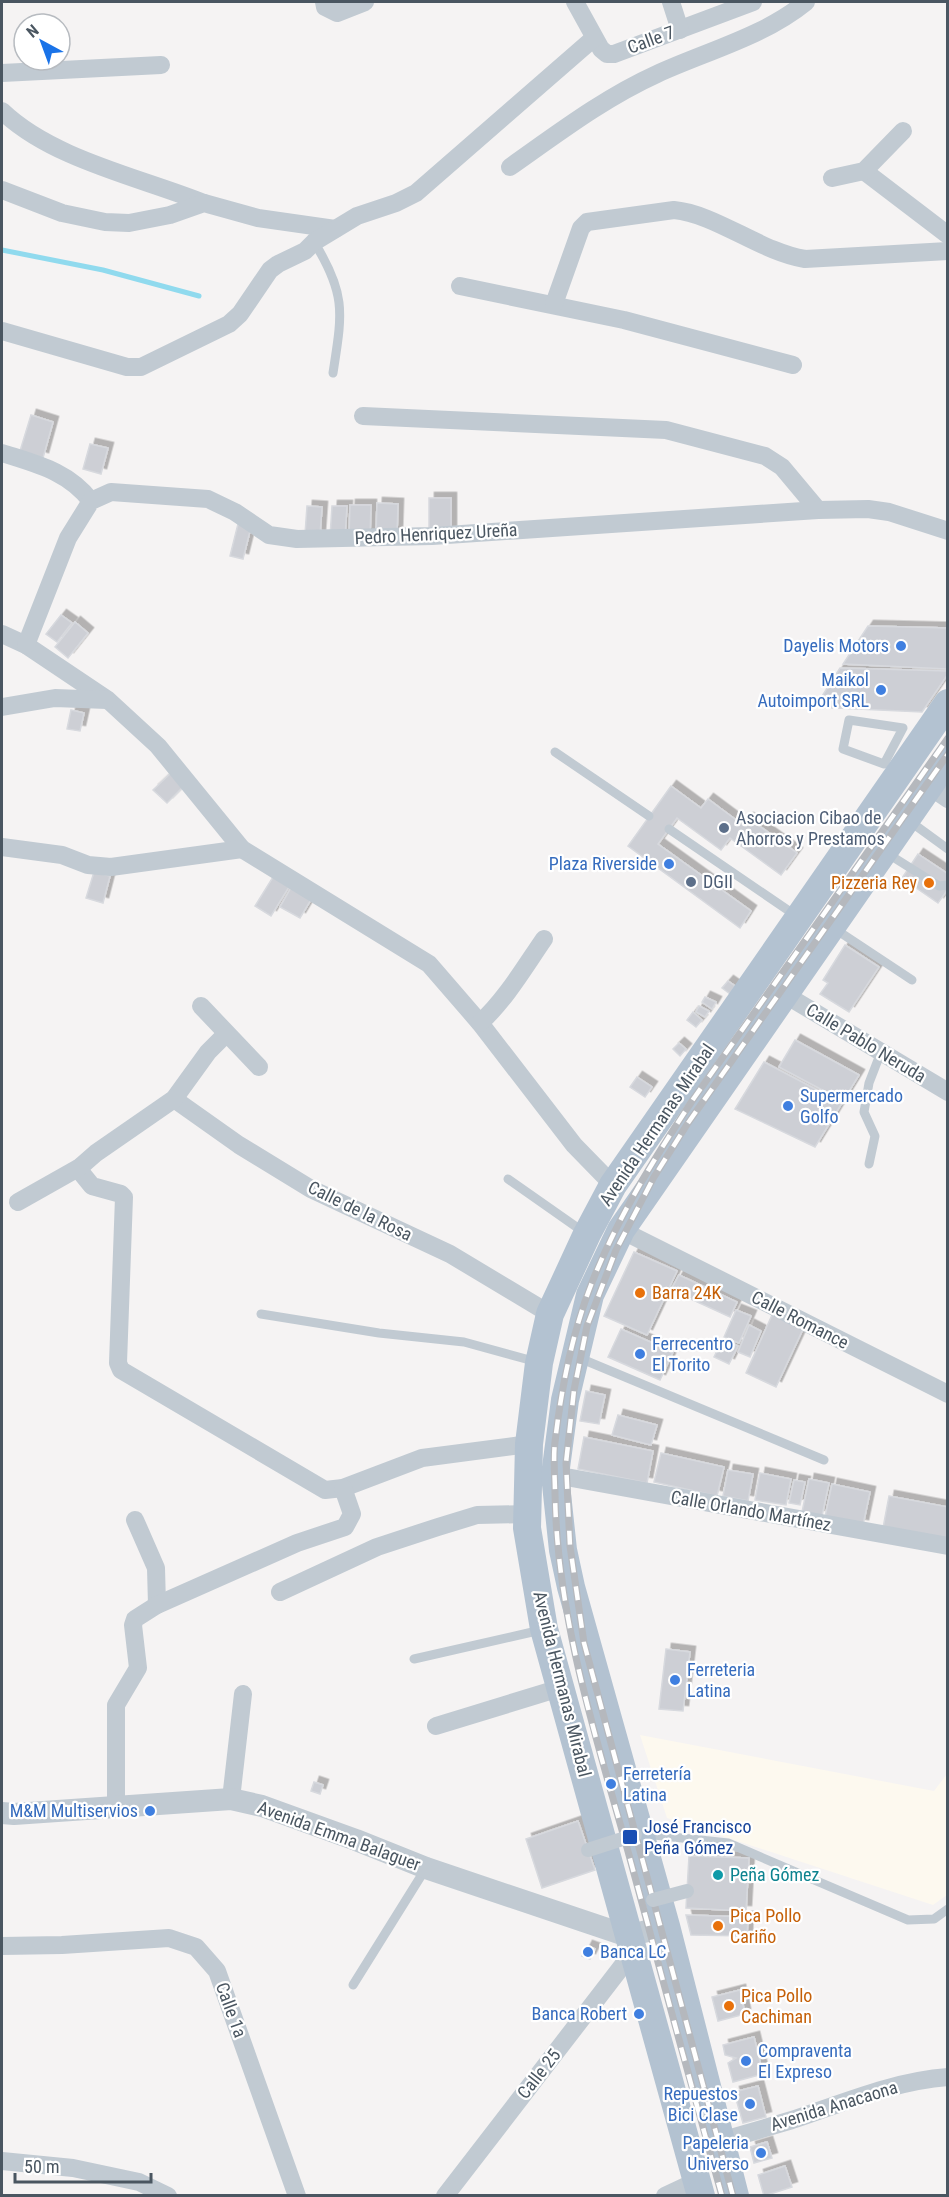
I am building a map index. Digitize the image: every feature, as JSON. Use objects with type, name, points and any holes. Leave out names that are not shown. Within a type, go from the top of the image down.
[{"type":"main road","name":"Avenida Hermanas Mirabal","points":[[699,2188],[544,1629],[527,1527],[529,1444],[539,1363],[550,1314],[587,1234],[613,1185],[800,918],[897,759],[948,703]]},
{"type":"main road","name":"Avenida Hermanas Mirabal","points":[[735,2196],[666,1926],[637,1834],[563,1550],[555,1475],[565,1400],[590,1295],[621,1230],[906,818],[938,792],[948,759]]},
{"type":"street","points":[[324,2],[325,7],[337,13],[365,2]]},
{"type":"street","name":"Calle 7","points":[[574,2],[594,38],[607,54],[614,54],[753,2]]},
{"type":"street","points":[[671,2],[680,30]]},
{"type":"street","points":[[510,167],[620,93],[657,74],[762,30],[806,2]]},
{"type":"street","points":[[2,331],[102,361],[127,367],[141,367],[229,324],[246,308],[270,270],[305,251],[314,242],[357,216],[396,203],[416,193],[594,38]]},
{"type":"street","points":[[2,73],[161,65]]},
{"type":"street","points":[[2,111],[17,126],[49,146],[204,203],[258,218],[335,229]]},
{"type":"street","points":[[832,178],[864,171],[903,131]]},
{"type":"street","points":[[864,171],[948,235]]},
{"type":"street","points":[[2,190],[62,213],[105,222],[129,223],[170,215],[204,203]]},
{"type":"street","points":[[554,304],[581,228],[587,222],[674,210],[688,212],[744,238],[796,258],[948,251]]},
{"type":"street","points":[[460,286],[554,304],[793,365]]},
{"type":"street","points":[[363,416],[666,430],[765,456],[782,467],[818,510]]},
{"type":"street","points":[[2,453],[52,469],[82,489],[91,501],[68,538],[26,645]]},
{"type":"street","name":"Pedro Henriquez Ureña","points":[[91,501],[111,492],[208,499],[235,512],[269,535],[297,539],[432,536],[818,510],[868,509],[889,512],[948,531]]},
{"type":"street","points":[[2,634],[26,645],[108,700],[158,746],[242,849],[429,964],[480,1023],[574,1145],[613,1185]]},
{"type":"street","points":[[2,707],[55,698],[108,700]]},
{"type":"street","points":[[2,847],[62,855],[88,865],[111,867],[242,849]]},
{"type":"street","points":[[480,1023],[508,992],[544,939]]},
{"type":"street","name":"Calle Pablo Neruda","points":[[784,994],[948,1092]]},
{"type":"street","points":[[201,1006],[259,1067]]},
{"type":"street","points":[[18,1202],[80,1167],[96,1153],[174,1099],[208,1052],[226,1034]]},
{"type":"street","name":"Calle de la Rosa","points":[[174,1099],[310,1189],[450,1254],[550,1314]]},
{"type":"street","points":[[80,1167],[79,1170],[90,1185],[121,1194],[124,1197],[119,1369],[325,1490],[343,1488],[422,1458],[529,1444]]},
{"type":"street","name":"Calle Romance","points":[[621,1230],[948,1394]]},
{"type":"street","name":"Calle Orlando Martínez","points":[[555,1475],[948,1546]]},
{"type":"street","points":[[116,1806],[116,1705],[138,1668],[133,1624],[135,1619],[157,1605],[297,1543],[345,1527],[352,1514],[343,1488]]},
{"type":"street","points":[[280,1592],[376,1547],[457,1521],[477,1515],[527,1514]]},
{"type":"street","points":[[135,1520],[156,1568],[157,1605]]},
{"type":"street","points":[[436,1725],[560,1688]]},
{"type":"street","points":[[231,1799],[243,1694]]},
{"type":"street","name":"Avenida Emma Balaguer","points":[[2,1813],[231,1799],[262,1806],[356,1839],[426,1868],[631,1944]]},
{"type":"street","points":[[588,1850],[637,1834]]},
{"type":"street","points":[[653,1900],[687,1891]]},
{"type":"street","points":[[631,1944],[666,1926]]},
{"type":"street","name":"Calle 1a","points":[[2,1946],[62,1945],[169,1938],[196,1947],[217,1971],[297,2196]]},
{"type":"street","name":"Calle 25","points":[[445,2196],[631,1944]]},
{"type":"street","name":"Avenida Anacaona","points":[[721,2141],[792,2120],[849,2099],[929,2078],[948,2077]]},
{"type":"street","points":[[2,2161],[84,2170],[139,2182],[168,2196]]},
{"type":"street","points":[[665,2196],[699,2188]]},
{"type":"lane","points":[[314,242],[334,279],[341,305],[341,328],[333,373]]},
{"type":"lane","points":[[849,720],[903,728],[897,759],[884,764],[843,749],[849,720]]},
{"type":"lane","points":[[555,752],[649,816]]},
{"type":"lane","points":[[906,818],[948,849]]},
{"type":"lane","points":[[669,829],[800,918]]},
{"type":"lane","points":[[883,851],[939,886],[948,885]]},
{"type":"lane","points":[[831,926],[912,980]]},
{"type":"lane","points":[[869,1164],[875,1137],[864,1112],[869,1083],[882,1052]]},
{"type":"lane","points":[[508,1179],[587,1234]]},
{"type":"lane","points":[[261,1314],[379,1333],[464,1342],[539,1363]]},
{"type":"lane","points":[[575,1356],[824,1460]]},
{"type":"lane","points":[[414,1659],[544,1629]]},
{"type":"lane","points":[[637,1834],[728,1843],[908,1920],[934,1919],[948,1909]]},
{"type":"lane","points":[[352,1985],[426,1868]]},
{"type":"shaded area","points":[[640,1735],[934,1791],[947,1774],[947,1895],[933,1905],[667,1818]]},
{"type":"building","points":[[31,415],[53,422],[43,458],[20,451]]},
{"type":"building","points":[[90,444],[108,448],[101,474],[83,469]]},
{"type":"building","points":[[429,498],[451,498],[451,532],[429,532]]},
{"type":"building","points":[[377,503],[398,504],[397,534],[376,534]]},
{"type":"building","points":[[350,505],[371,505],[370,537],[349,536]]},
{"type":"building","points":[[307,506],[322,507],[320,535],[305,534]]},
{"type":"building","points":[[332,506],[347,506],[345,538],[330,537]]},
{"type":"building","points":[[238,524],[251,527],[243,559],[230,556]]},
{"type":"building","points":[[61,615],[72,623],[57,642],[46,634]]},
{"type":"building","points":[[75,622],[88,633],[68,658],[55,647]]},
{"type":"building","name":"Dayelis Motors","points":[[868,626],[948,628],[948,669],[843,664]]},
{"type":"building","name":"Maikol Autoimport SRL","points":[[840,668],[948,671],[948,674],[922,712],[815,707]]},
{"type":"building","points":[[71,710],[84,713],[80,731],[67,729]]},
{"type":"building","points":[[173,771],[186,784],[167,803],[153,790]]},
{"type":"building","name":"Plaza Riverside","points":[[671,786],[701,808],[708,799],[743,825],[748,818],[797,853],[781,875],[730,838],[721,850],[677,818],[658,844],[751,911],[740,928],[628,846]]},
{"type":"building","name":"Pizzeria Rey","points":[[918,854],[948,874],[948,889],[938,903],[902,878]]},
{"type":"building","points":[[94,872],[110,876],[103,903],[86,898]]},
{"type":"building","points":[[273,877],[289,887],[271,916],[255,906]]},
{"type":"building","points":[[292,886],[312,898],[300,918],[280,907]]},
{"type":"building","points":[[845,945],[879,967],[849,1012],[820,994],[828,983],[823,980]]},
{"type":"building","points":[[728,981],[735,986],[730,994],[722,988]]},
{"type":"building","points":[[705,997],[716,1002],[712,1009],[702,1002]]},
{"type":"building","points":[[699,1006],[709,1011],[705,1017],[696,1012]]},
{"type":"building","points":[[693,1012],[702,1020],[696,1027],[687,1020]]},
{"type":"building","points":[[795,1040],[859,1075],[843,1101],[779,1067]]},
{"type":"building","points":[[679,1043],[686,1049],[680,1056],[673,1049]]},
{"type":"building","name":"Supermercado Golfo","points":[[764,1062],[842,1103],[815,1147],[735,1109]]},
{"type":"building","points":[[637,1077],[652,1087],[645,1097],[630,1087]]},
{"type":"building","name":"Barra 24K","points":[[634,1252],[677,1271],[647,1335],[604,1316]]},
{"type":"building","points":[[679,1275],[737,1302],[730,1317],[671,1290]]},
{"type":"building","points":[[736,1310],[751,1316],[739,1343],[724,1337]]},
{"type":"building","points":[[772,1315],[803,1329],[776,1387],[746,1373]]},
{"type":"building","points":[[749,1325],[761,1331],[750,1357],[738,1352]]},
{"type":"building","name":"Ferrecentro El Torito","points":[[621,1329],[673,1352],[660,1380],[608,1357]]},
{"type":"building","points":[[723,1339],[738,1346],[729,1364],[714,1357]]},
{"type":"building","points":[[586,1391],[605,1395],[599,1424],[580,1421]]},
{"type":"building","points":[[618,1415],[657,1425],[651,1445],[612,1435]]},
{"type":"building","points":[[584,1437],[653,1451],[647,1483],[578,1469]]},
{"type":"building","points":[[661,1453],[724,1467],[717,1496],[654,1482]]},
{"type":"building","points":[[728,1470],[753,1474],[748,1501],[723,1496]]},
{"type":"building","points":[[760,1473],[791,1479],[786,1505],[755,1500]]},
{"type":"building","points":[[809,1479],[829,1483],[822,1516],[802,1512]]},
{"type":"building","points":[[794,1480],[805,1482],[800,1505],[789,1503]]},
{"type":"building","points":[[832,1484],[870,1492],[863,1525],[825,1517]]},
{"type":"building","points":[[889,1496],[948,1507],[948,1540],[883,1528]]},
{"type":"building","name":"Ferreteria Latina","points":[[666,1649],[690,1652],[683,1711],[659,1709]]},
{"type":"building","points":[[314,1782],[323,1785],[320,1794],[311,1791]]},
{"type":"building","points":[[578,1821],[595,1870],[542,1888],[526,1839]]},
{"type":"building","name":"Peña Gómez","points":[[689,1856],[749,1858],[746,1911],[686,1908]]},
{"type":"building","name":"Pica Pollo Cariño","points":[[686,1915],[748,1917],[747,1936],[691,1935]]},
{"type":"building","name":"Banca LC","points":[[587,1946],[595,1949],[590,1959],[582,1956]]},
{"type":"building","name":"Pica Pollo Cachiman","points":[[740,1990],[745,2014],[718,2021],[712,1997]]},
{"type":"building","name":"Compraventa El Expreso","points":[[754,2037],[763,2074],[733,2082],[728,2063],[736,2058],[725,2055],[723,2045]]},
{"type":"building","name":"Repuestos Bici Clase","points":[[758,2086],[766,2117],[743,2123],[734,2092]]},
{"type":"building","name":"Papeleria Universo","points":[[767,2142],[772,2158],[754,2163],[750,2147]]},
{"type":"building","points":[[785,2166],[792,2187],[764,2196],[758,2175]]},
{"type":"waterway","points":[[2,250],[103,270],[199,296]]},
{"type":"railway","points":[[722,2196],[580,1677],[557,1540],[554,1448],[560,1402],[584,1304],[601,1260],[638,1188],[694,1098],[948,738]]},
{"type":"railway","points":[[733,2196],[584,1643],[570,1546],[566,1463],[574,1390],[587,1326],[616,1250],[654,1177],[688,1123],[948,754]]},
{"type":"place","name":"Dayelis Motors","points":[[901,646]]},
{"type":"place","name":"Maikol Autoimport SRL","points":[[881,690]]},
{"type":"place","name":"Asociacion Cibao de Ahorros y Prestamos","points":[[724,828]]},
{"type":"place","name":"Plaza Riverside","points":[[669,864]]},
{"type":"place","name":"DGII","points":[[691,882]]},
{"type":"place","name":"Pizzeria Rey","points":[[929,883]]},
{"type":"place","name":"Supermercado Golfo","points":[[788,1106]]},
{"type":"place","name":"Barra 24K","points":[[640,1293]]},
{"type":"place","name":"Ferrecentro El Torito","points":[[640,1354]]},
{"type":"place","name":"Ferreteria Latina","points":[[675,1680]]},
{"type":"place","name":"Ferretería Latina","points":[[611,1784]]},
{"type":"place","name":"M&M Multiservios","points":[[150,1811]]},
{"type":"place","name":"José Francisco Peña Gómez","points":[[630,1837]]},
{"type":"place","name":"Peña Gómez","points":[[718,1875]]},
{"type":"place","name":"Pica Pollo Cariño","points":[[718,1926]]},
{"type":"place","name":"Banca LC","points":[[588,1952]]},
{"type":"place","name":"Pica Pollo Cachiman","points":[[729,2006]]},
{"type":"place","name":"Banca Robert","points":[[639,2014]]},
{"type":"place","name":"Compraventa El Expreso","points":[[746,2061]]},
{"type":"place","name":"Repuestos Bici Clase","points":[[750,2104]]},
{"type":"place","name":"Papeleria Universo","points":[[761,2153]]}]
